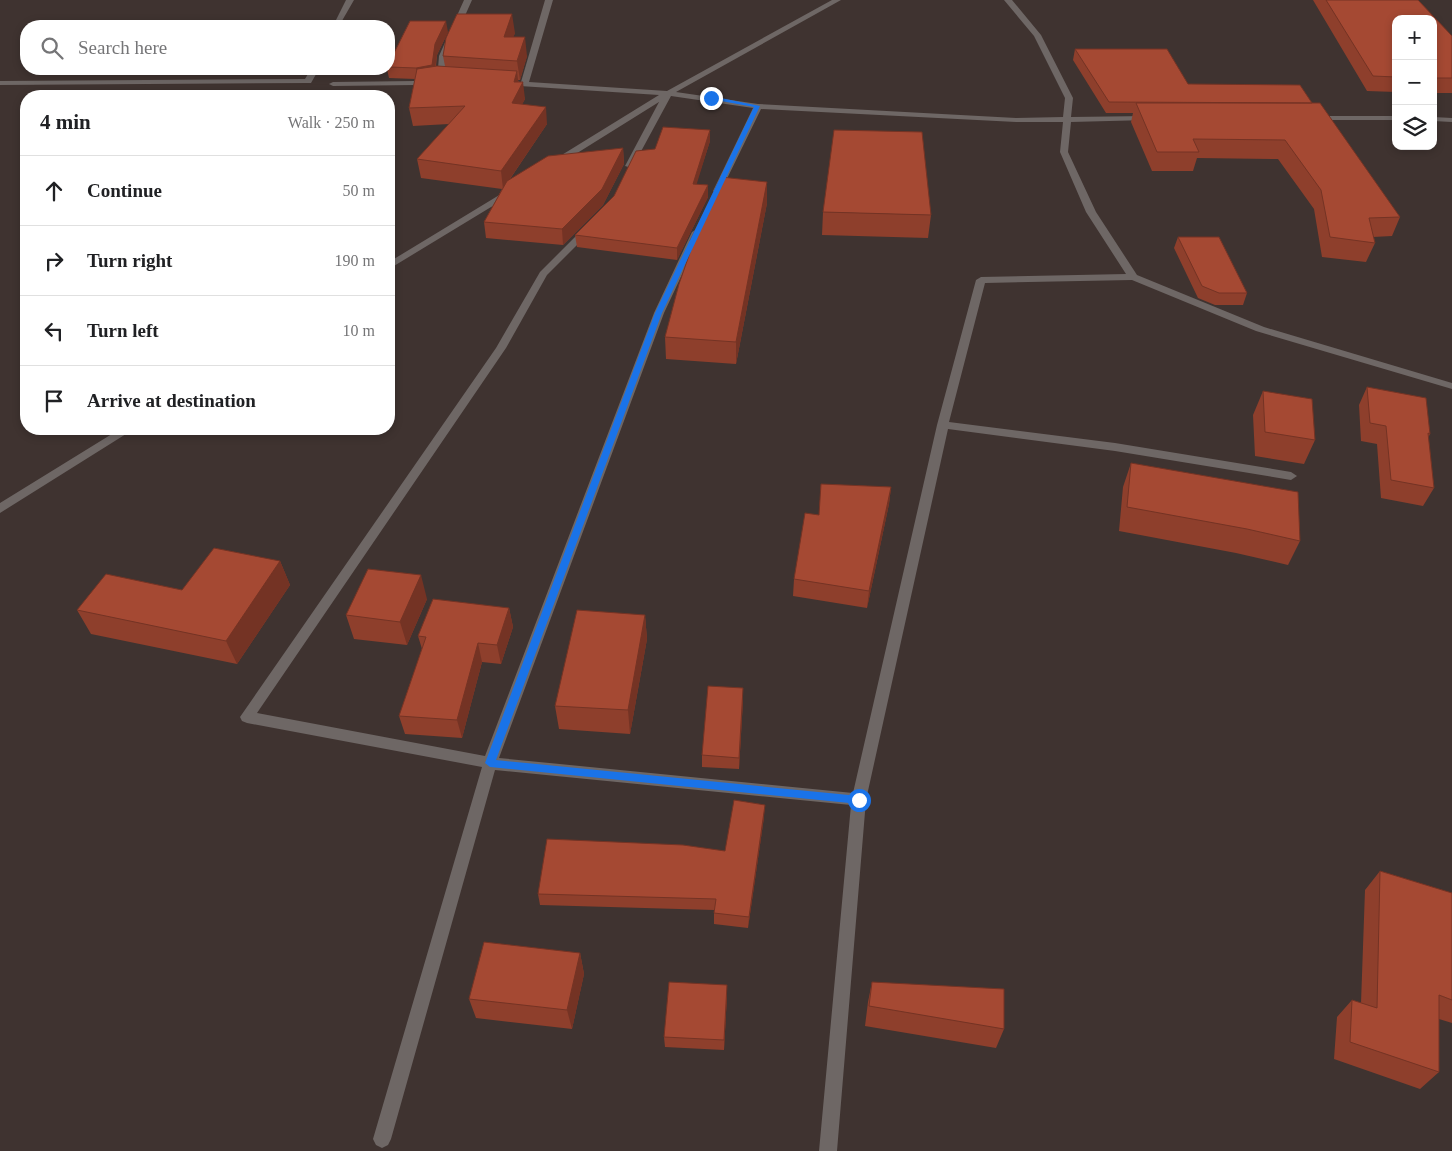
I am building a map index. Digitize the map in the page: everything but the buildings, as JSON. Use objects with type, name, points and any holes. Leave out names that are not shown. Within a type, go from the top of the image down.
[{"type":"street","points":[[339,20],[350,0]]},
{"type":"street","points":[[440,79],[444,56],[468,0]]},
{"type":"street","points":[[524,84],[550,0]]},
{"type":"street","points":[[549,167],[668,93],[836,0]]},
{"type":"street","points":[[1008,0],[1037,35],[1069,98],[1064,152],[1091,212],[1134,277]]},
{"type":"street","points":[[0,83],[308,81],[311,75]]},
{"type":"street","points":[[333,84],[415,83],[440,79],[450,80]]},
{"type":"street","points":[[496,83],[668,93],[758,106],[1016,120],[1156,118]]},
{"type":"street","points":[[622,181],[668,93]]},
{"type":"street","points":[[710,205],[758,106]]},
{"type":"street","points":[[1306,118],[1392,118]]},
{"type":"street","points":[[1437,119],[1452,120]]},
{"type":"street","points":[[395,262],[516,188]]},
{"type":"street","points":[[596,220],[543,274],[501,348],[247,717],[490,763],[859,800]]},
{"type":"street","points":[[382,1139],[490,763],[659,313],[702,223]]},
{"type":"street","points":[[828,1151],[859,800],[943,425],[981,280],[1134,277],[1260,329],[1452,386]]},
{"type":"street","points":[[943,425],[1115,446],[1291,476]]},
{"type":"street","points":[[0,509],[118,435]]},
{"type":"route","points":[[711,98],[758,106],[659,313],[490,763],[859,800]]}]
